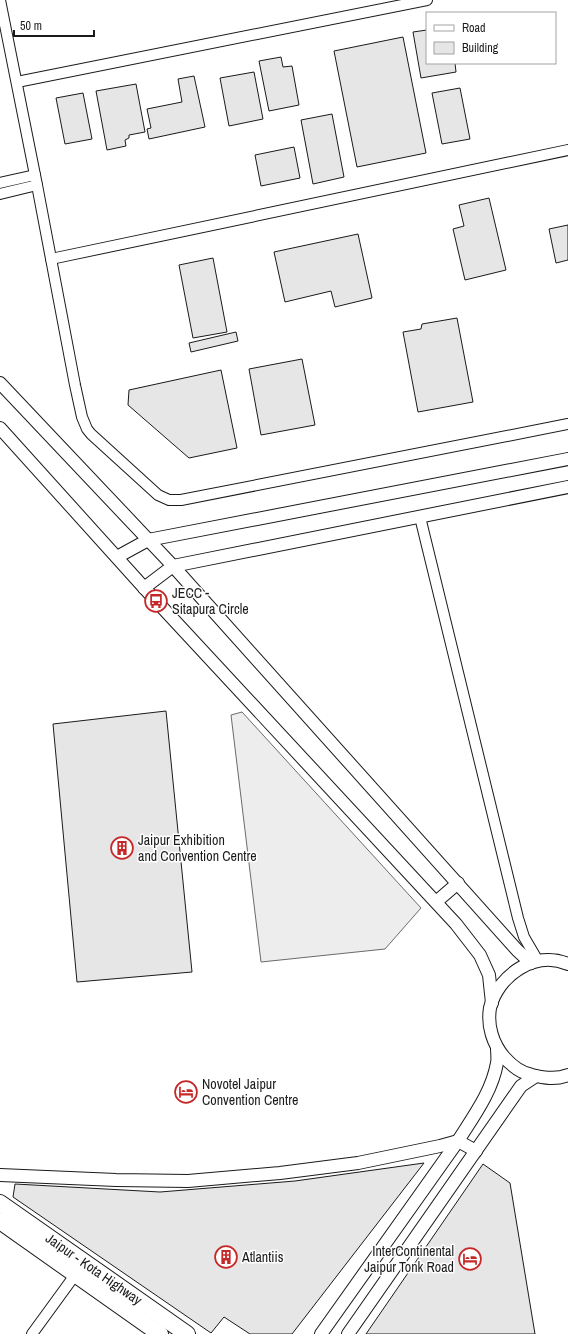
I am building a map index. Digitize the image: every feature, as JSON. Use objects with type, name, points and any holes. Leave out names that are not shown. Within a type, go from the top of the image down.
[{"type":"highway","name":"Jaipur - Kota Highway","points":[[0,1203],[187,1334]]},
{"type":"highway","name":"Jaipur - Kota Highway","points":[[0,1221],[160,1334]]},
{"type":"street","points":[[0,0],[82,417],[91,434],[158,495],[169,500],[181,500],[568,424]]},
{"type":"street","points":[[17,82],[427,0]]},
{"type":"street","points":[[51,260],[568,150]]},
{"type":"street","points":[[0,183],[36,180]]},
{"type":"street","points":[[0,194],[36,180]]},
{"type":"street","points":[[0,383],[173,566],[517,950],[534,962]]},
{"type":"street","points":[[0,428],[144,588],[456,924],[480,955],[490,975],[492,1003]]},
{"type":"street","points":[[117,557],[148,540],[568,459]]},
{"type":"street","points":[[144,588],[173,566],[568,487]]},
{"type":"street","points":[[420,517],[518,918],[534,962]]},
{"type":"street","points":[[436,902],[458,883]]},
{"type":"street","points":[[566,963],[549,960],[534,962],[510,975],[497,990],[492,1003],[490,1009],[490,1029],[497,1048],[509,1064],[526,1074],[546,1078],[568,1075]]},
{"type":"street","points":[[321,1334],[458,1141],[489,1088],[497,1063],[497,1048]]},
{"type":"street","points":[[348,1334],[521,1086],[536,1076]]},
{"type":"street","points":[[0,1175],[116,1180],[188,1180],[358,1163],[458,1141],[476,1151]]},
{"type":"street","points":[[32,1334],[75,1274]]},
{"type":"shaded area","points":[[242,712],[421,908],[385,949],[261,962],[231,715]]},
{"type":"building","points":[[426,30],[426,64],[455,64],[456,72],[421,78],[413,32]]},
{"type":"building","points":[[403,37],[426,153],[357,167],[334,51]]},
{"type":"building","points":[[281,57],[283,67],[292,66],[299,105],[269,111],[259,61]]},
{"type":"building","points":[[254,72],[263,119],[229,126],[220,78]]},
{"type":"building","points":[[194,76],[205,127],[149,139],[147,129],[151,128],[147,109],[182,102],[178,79]]},
{"type":"building","points":[[136,84],[145,132],[129,135],[129,138],[125,140],[126,146],[107,150],[96,91]]},
{"type":"building","points":[[460,88],[470,139],[442,144],[432,93]]},
{"type":"building","points":[[83,93],[92,139],[65,144],[56,98]]},
{"type":"building","points":[[332,114],[344,177],[313,184],[301,120]]},
{"type":"building","points":[[294,147],[300,178],[261,186],[255,155]]},
{"type":"building","points":[[489,198],[506,270],[465,280],[453,229],[464,226],[459,205]]},
{"type":"building","points":[[568,225],[568,260],[556,263],[549,229]]},
{"type":"building","points":[[358,234],[372,298],[335,307],[331,291],[285,302],[274,252]]},
{"type":"building","points":[[213,258],[227,332],[193,338],[179,265]]},
{"type":"building","points":[[457,318],[473,402],[418,412],[403,332],[421,329],[422,324]]},
{"type":"building","points":[[236,332],[238,341],[191,352],[189,343]]},
{"type":"building","points":[[302,359],[315,425],[261,435],[249,369]]},
{"type":"building","points":[[221,370],[237,448],[189,458],[128,405],[129,390]]},
{"type":"building","name":"Jaipur Exhibition and Convention Centre","points":[[166,711],[192,972],[77,982],[53,724]]},
{"type":"building","name":"Atlantiis","points":[[424,1163],[292,1334],[250,1334],[224,1317],[211,1333],[13,1197],[15,1184],[160,1192],[295,1181]]},
{"type":"building","name":"InterContinental Jaipur Tonk Road","points":[[483,1164],[510,1183],[535,1334],[366,1334]]},
{"type":"place","name":"JECC - Sitapura Circle","points":[[156,601]]},
{"type":"place","name":"Jaipur Exhibition and Convention Centre","points":[[122,848]]},
{"type":"place","name":"Novotel Jaipur Convention Centre","points":[[186,1092]]},
{"type":"place","name":"Atlantiis","points":[[226,1257]]},
{"type":"place","name":"InterContinental Jaipur Tonk Road","points":[[470,1259]]}]
